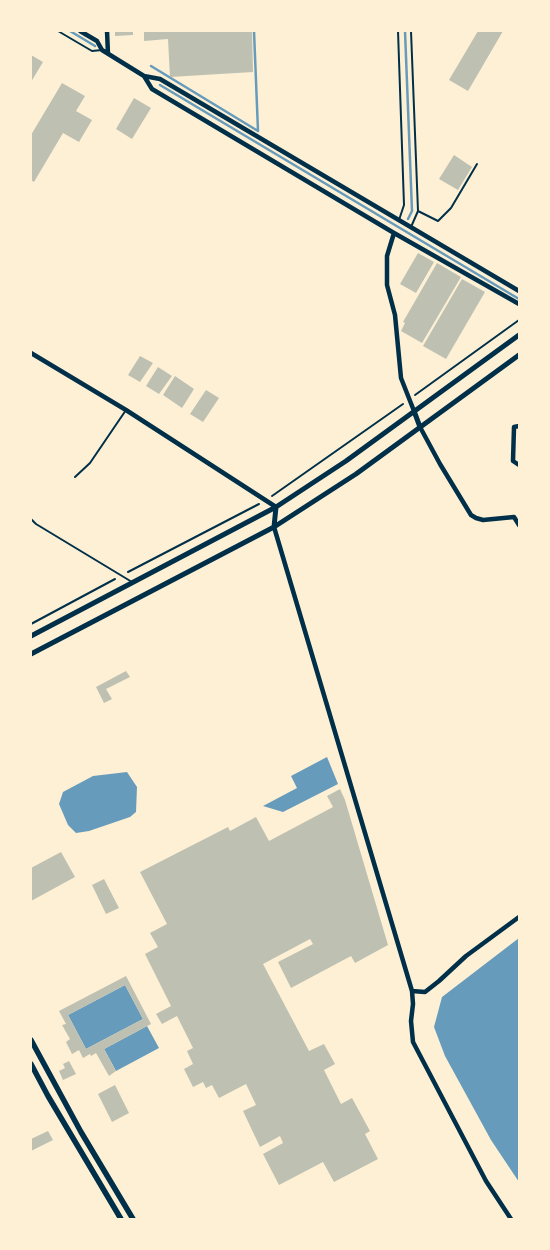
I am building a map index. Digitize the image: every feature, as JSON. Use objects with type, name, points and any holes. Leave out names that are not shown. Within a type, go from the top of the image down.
[{"type":"main road","points":[[31,1040],[60,1094],[133,1219]]},
{"type":"main road","points":[[31,1064],[121,1219]]},
{"type":"street","points":[[80,31],[97,41],[102,50],[144,76],[160,79],[519,291]]},
{"type":"street","points":[[107,31],[108,54]]},
{"type":"street","points":[[144,76],[152,89],[394,233],[519,304]]},
{"type":"street","points":[[394,233],[387,256],[387,285],[395,315],[401,378],[420,427],[471,515],[483,520],[514,517],[519,525]]},
{"type":"street","points":[[31,636],[276,507],[346,461],[519,335]]},
{"type":"street","points":[[31,353],[126,410],[276,507]]},
{"type":"street","points":[[31,654],[274,528],[356,474],[519,356]]},
{"type":"street","points":[[519,426],[514,426],[513,461],[519,465]]},
{"type":"street","points":[[276,507],[274,528],[412,991],[412,1042],[486,1181],[511,1219]]},
{"type":"street","points":[[412,991],[425,992],[466,956],[519,917]]},
{"type":"lane","points":[[58,31],[92,52],[102,50]]},
{"type":"lane","points":[[398,31],[404,205],[399,220]]},
{"type":"lane","points":[[411,31],[418,211],[411,227]]},
{"type":"lane","points":[[418,211],[438,221],[451,208],[477,164]]},
{"type":"lane","points":[[75,477],[90,463],[126,410]]},
{"type":"lane","points":[[31,519],[36,524],[132,582]]},
{"type":"path","points":[[272,496],[410,400],[519,320]]},
{"type":"path","points":[[31,624],[259,504]]},
{"type":"water","points":[[327,757],[338,784],[283,812],[263,806],[297,788],[291,776]]},
{"type":"water","points":[[127,772],[137,787],[136,812],[130,817],[89,831],[76,833],[68,825],[59,804],[63,792],[93,776]]},
{"type":"water","points":[[519,938],[519,1182],[491,1140],[445,1056],[434,1027],[442,997]]},
{"type":"water","points":[[125,985],[143,1019],[86,1049],[68,1015]]},
{"type":"water","points":[[147,1026],[159,1048],[116,1071],[104,1049]]},
{"type":"building","points":[[115,31],[133,31],[133,35],[115,36]]},
{"type":"building","points":[[144,31],[252,31],[253,72],[170,77],[168,39],[144,41]]},
{"type":"building","points":[[478,31],[503,31],[468,91],[449,80]]},
{"type":"building","points":[[31,55],[43,62],[31,82]]},
{"type":"building","points":[[62,83],[85,96],[76,111],[92,120],[79,142],[63,133],[34,182],[31,180],[31,135]]},
{"type":"building","points":[[134,98],[151,108],[132,139],[116,129]]},
{"type":"building","points":[[454,155],[472,167],[458,190],[439,179]]},
{"type":"building","points":[[418,253],[434,262],[416,293],[400,284]]},
{"type":"building","points":[[437,263],[461,277],[422,343],[401,331],[405,323],[403,322]]},
{"type":"building","points":[[462,279],[485,292],[446,359],[423,346]]},
{"type":"building","points":[[140,356],[153,363],[140,382],[128,375]]},
{"type":"building","points":[[158,367],[172,376],[159,394],[146,386]]},
{"type":"building","points":[[175,376],[194,389],[182,408],[163,395]]},
{"type":"building","points":[[206,390],[219,398],[203,422],[190,414]]},
{"type":"building","points":[[126,671],[130,677],[106,689],[112,699],[104,703],[96,687]]},
{"type":"building","points":[[340,789],[345,800],[388,945],[355,963],[351,956],[291,988],[278,962],[313,944],[310,939],[263,964],[309,1051],[324,1044],[335,1064],[324,1070],[341,1104],[352,1098],[370,1131],[365,1134],[378,1159],[334,1182],[323,1162],[279,1185],[263,1154],[283,1143],[280,1136],[260,1147],[243,1111],[256,1105],[246,1084],[219,1098],[212,1085],[206,1088],[203,1082],[193,1087],[184,1069],[193,1064],[187,1051],[193,1048],[177,1016],[162,1024],[156,1014],[171,1006],[145,954],[158,947],[150,933],[167,924],[140,872],[228,827],[230,831],[256,817],[269,841],[333,807],[327,796]]},
{"type":"building","points":[[61,852],[75,877],[31,901],[31,868]]},
{"type":"building","points":[[104,879],[119,908],[106,914],[92,885]]},
{"type":"building","points":[[126,976],[151,1024],[104,1049],[116,1071],[109,1076],[96,1053],[83,1058],[79,1050],[72,1054],[66,1042],[70,1039],[62,1025],[66,1024],[59,1011]],"holes":[[[125,985],[143,1019],[86,1049],[68,1015]]]},
{"type":"building","points":[[69,1061],[76,1074],[63,1080],[59,1071],[65,1068],[63,1064]]},
{"type":"building","points":[[115,1085],[129,1113],[112,1122],[98,1094]]},
{"type":"building","points":[[48,1131],[53,1140],[31,1151],[31,1139]]},
{"type":"waterway","points":[[70,31],[95,46]]},
{"type":"waterway","points":[[151,66],[258,131],[254,31]]},
{"type":"waterway","points":[[405,31],[412,211],[408,219]]},
{"type":"waterway","points":[[160,85],[519,299]]}]
